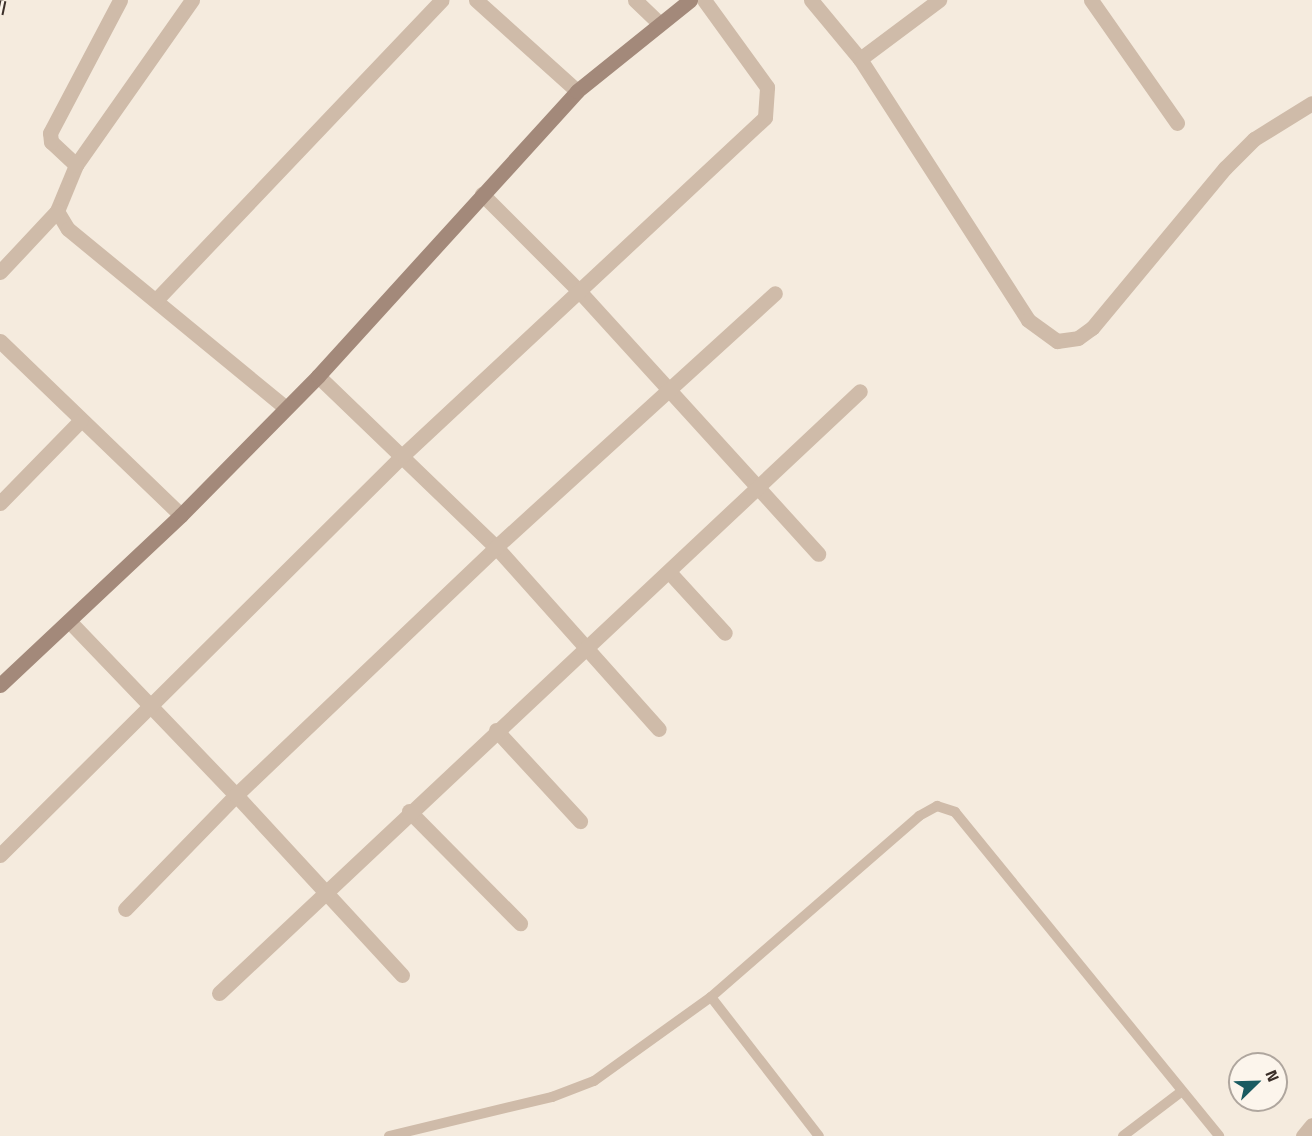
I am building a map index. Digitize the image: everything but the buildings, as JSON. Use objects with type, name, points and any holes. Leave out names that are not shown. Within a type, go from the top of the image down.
[{"type":"street","points":[[76,165],[51,142],[51,133],[120,0]]},
{"type":"street","points":[[192,0],[76,165],[58,199],[57,211],[68,229],[285,407]]},
{"type":"street","points":[[156,300],[442,0]]},
{"type":"street","points":[[476,0],[577,91]]},
{"type":"street","points":[[635,0],[658,22]]},
{"type":"street","points":[[0,685],[70,622],[181,515],[318,376],[577,91],[658,22],[690,0]]},
{"type":"street","points":[[0,855],[403,455],[765,117],[767,87],[704,0]]},
{"type":"street","points":[[811,0],[860,59],[942,186],[970,236],[1039,332],[1057,341],[1078,338],[1092,328],[1225,168],[1254,140],[1312,104]]},
{"type":"street","points":[[860,59],[939,0]]},
{"type":"street","points":[[1091,0],[1177,123]]},
{"type":"street","points":[[482,194],[580,292],[758,491],[818,554]]},
{"type":"street","points":[[0,272],[57,211]]},
{"type":"street","points":[[125,909],[236,795],[496,547],[670,393],[775,293]]},
{"type":"street","points":[[0,341],[80,421],[181,515]]},
{"type":"street","points":[[318,376],[403,455],[496,547],[584,648],[659,729]]},
{"type":"street","points":[[219,993],[324,891],[584,648],[670,573],[758,491],[860,391]]},
{"type":"street","points":[[0,503],[80,421]]},
{"type":"street","points":[[670,573],[725,633]]},
{"type":"street","points":[[70,622],[236,795],[402,975]]},
{"type":"street","points":[[496,730],[580,821]]},
{"type":"street","points":[[409,811],[520,923]]},
{"type":"street","points":[[1303,1136],[1312,1125]]},
{"type":"lane","points":[[389,1136],[573,1090],[594,1081],[711,997],[919,816],[945,806],[955,812],[1219,1136]]},
{"type":"lane","points":[[711,997],[819,1136]]},
{"type":"lane","points":[[1123,1136],[1182,1091]]},
{"type":"railway","points":[[0,14],[3,0]]}]
